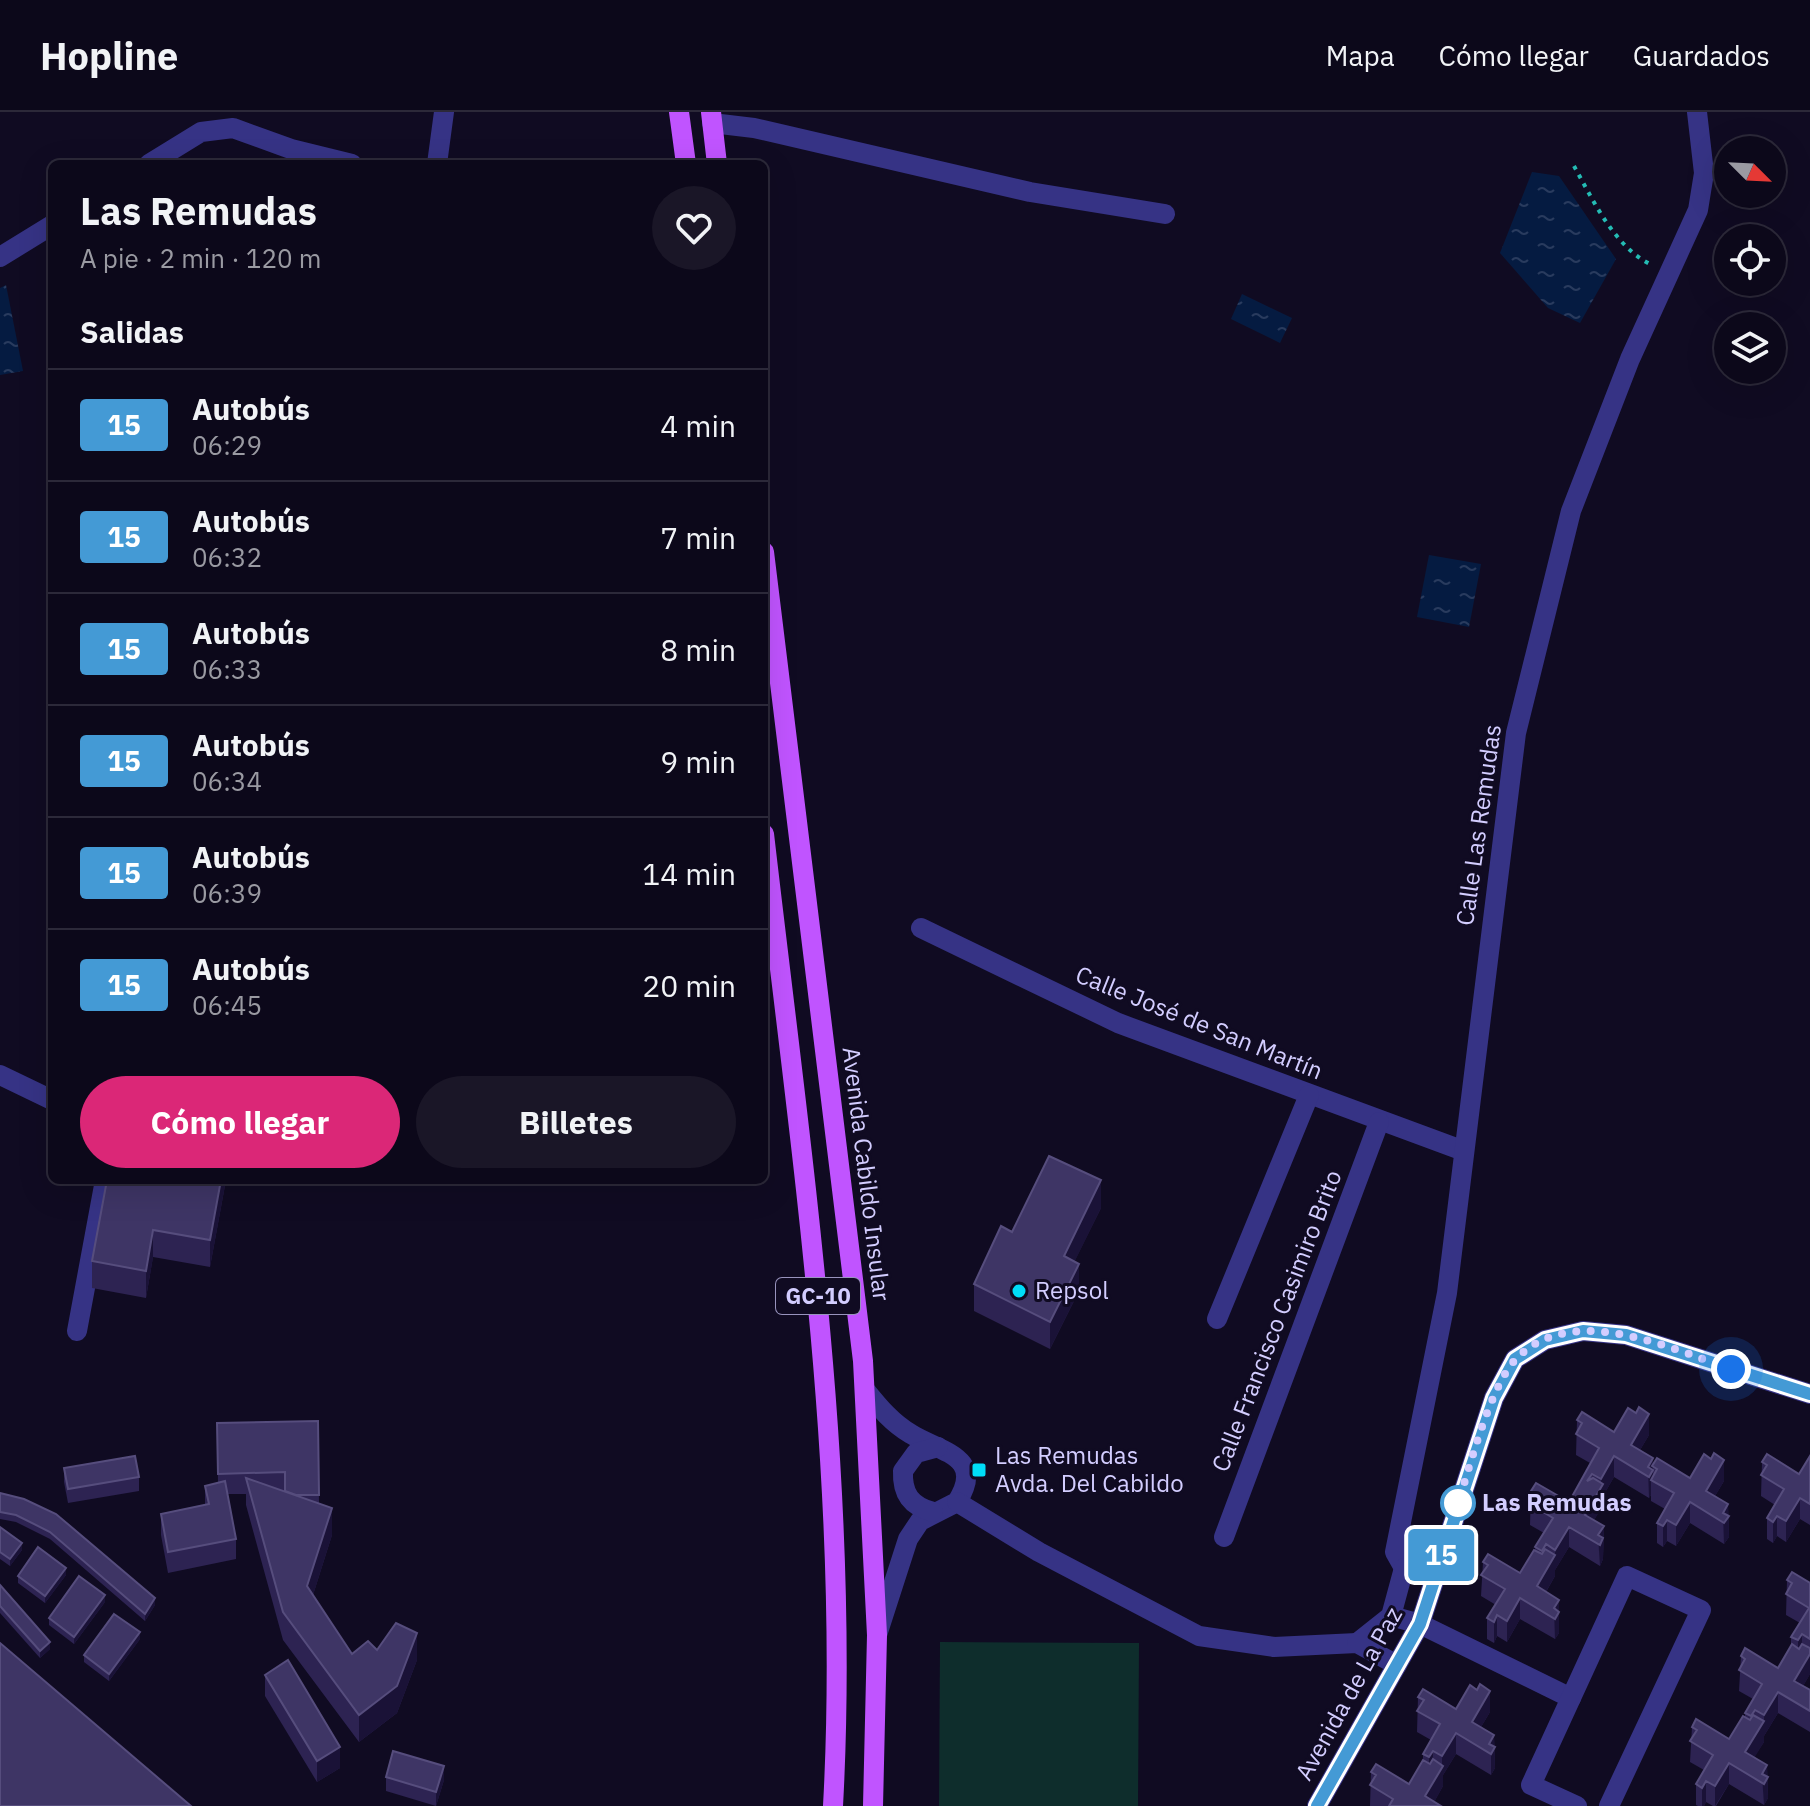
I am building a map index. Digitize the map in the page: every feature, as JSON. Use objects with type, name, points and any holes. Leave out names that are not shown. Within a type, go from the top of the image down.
[{"type":"main road","points":[[679,112],[685,160]]},
{"type":"main road","points":[[711,118],[716,160]]},
{"type":"main road","name":"Avenida Cabildo Insular","points":[[768,585],[866,1391],[877,1635],[873,1806]]},
{"type":"main road","name":"GC-10","points":[[768,869],[822,1336],[837,1610],[833,1806]]},
{"type":"street","points":[[438,160],[444,112]]},
{"type":"street","name":"Calle Las Remudas","points":[[1391,1616],[1404,1568],[1395,1552],[1447,1293],[1516,733],[1548,594],[1577,497],[1630,359],[1698,210],[1704,173],[1697,112]]},
{"type":"street","points":[[711,118],[1030,192],[1165,214]]},
{"type":"street","points":[[156,160],[201,132],[233,128],[291,149],[336,160]]},
{"type":"street","points":[[0,257],[48,227]]},
{"type":"street","name":"Calle José de San Martín","points":[[921,928],[1118,1023],[1464,1151]]},
{"type":"street","points":[[0,1075],[48,1098]]},
{"type":"street","points":[[1217,1319],[1309,1095]]},
{"type":"street","name":"Calle Francisco Casimiro Brito","points":[[1224,1537],[1379,1122]]},
{"type":"street","points":[[77,1331],[104,1184]]},
{"type":"street","name":"Avenida de La Paz","points":[[1317,1806],[1420,1624],[1494,1398],[1515,1359],[1545,1340],[1583,1331],[1626,1335],[1810,1394]]},
{"type":"street","points":[[866,1391],[888,1417],[910,1434],[953,1453],[963,1465],[966,1478],[957,1502],[920,1521],[908,1539],[877,1635]]},
{"type":"street","points":[[933,1512],[912,1503],[905,1494],[903,1471],[916,1453],[938,1447]]},
{"type":"street","points":[[957,1502],[1039,1552],[1199,1636],[1274,1647],[1357,1643],[1397,1665]]},
{"type":"street","points":[[1404,1568],[1437,1567]]},
{"type":"street","points":[[1577,1806],[1531,1785],[1627,1576],[1701,1610],[1609,1806]]},
{"type":"street","points":[[1357,1643],[1391,1616],[1420,1624],[1571,1698]]},
{"type":"path","points":[[1574,166],[1606,220],[1638,258],[1669,273]]},
{"type":"green space","points":[[940,1642],[1139,1643],[1138,1806],[939,1806]]},
{"type":"water","points":[[1532,172],[1559,176],[1616,259],[1580,323],[1548,308],[1500,253]]},
{"type":"water","points":[[6,285],[23,371],[0,375],[0,288]]},
{"type":"water","points":[[1242,294],[1292,318],[1280,343],[1231,319]]},
{"type":"water","points":[[1429,555],[1481,564],[1469,627],[1417,617]]},
{"type":"building","points":[[1049,1156],[1101,1180],[1064,1256],[1079,1264],[1050,1322],[974,1284],[1001,1226],[1012,1232]]},
{"type":"building","points":[[106,1184],[220,1184],[210,1240],[153,1230],[146,1271],[92,1261]]},
{"type":"building","points":[[1639,1407],[1649,1414],[1631,1445],[1653,1458],[1648,1467],[1653,1470],[1649,1477],[1614,1456],[1601,1479],[1592,1474],[1587,1481],[1593,1478],[1603,1484],[1585,1515],[1604,1526],[1598,1535],[1603,1538],[1600,1545],[1569,1527],[1555,1550],[1546,1544],[1542,1551],[1535,1547],[1553,1518],[1530,1504],[1536,1494],[1531,1491],[1536,1483],[1569,1502],[1599,1448],[1576,1434],[1582,1423],[1577,1420],[1582,1412],[1614,1432],[1628,1408],[1636,1413]]},
{"type":"building","points":[[318,1421],[319,1495],[296,1495],[285,1491],[285,1472],[218,1474],[217,1423]]},
{"type":"building","points":[[1714,1453],[1724,1460],[1706,1491],[1728,1504],[1723,1513],[1729,1516],[1724,1523],[1690,1502],[1676,1525],[1667,1520],[1663,1526],[1657,1523],[1674,1493],[1651,1480],[1657,1469],[1652,1466],[1657,1458],[1690,1478],[1704,1454],[1711,1459]]},
{"type":"building","points":[[1767,1454],[1799,1474],[1810,1456],[1810,1504],[1800,1498],[1786,1521],[1777,1516],[1773,1522],[1767,1518],[1784,1489],[1761,1475],[1767,1465],[1762,1462]]},
{"type":"building","points":[[135,1456],[139,1477],[68,1489],[64,1468]]},
{"type":"building","points":[[246,1478],[332,1508],[307,1586],[352,1654],[368,1641],[377,1650],[396,1623],[417,1633],[397,1686],[359,1715],[283,1612]]},
{"type":"building","points":[[225,1481],[236,1539],[168,1552],[161,1514],[209,1504],[205,1486]]},
{"type":"building","points":[[0,1493],[24,1499],[56,1514],[155,1598],[145,1614],[50,1532],[16,1515],[0,1512]]},
{"type":"building","points":[[0,1527],[22,1543],[10,1559],[0,1552]]},
{"type":"building","points":[[38,1547],[66,1568],[45,1596],[18,1576]]},
{"type":"building","points":[[1545,1549],[1555,1555],[1537,1586],[1559,1600],[1554,1608],[1559,1612],[1555,1619],[1520,1598],[1507,1621],[1497,1615],[1494,1622],[1487,1618],[1505,1589],[1481,1575],[1488,1565],[1483,1562],[1488,1554],[1520,1573],[1534,1550],[1542,1554]]},
{"type":"building","points":[[1792,1572],[1810,1583],[1810,1639],[1802,1634],[1798,1640],[1791,1637],[1809,1608],[1786,1594],[1792,1583],[1787,1580]]},
{"type":"building","points":[[79,1576],[105,1595],[74,1637],[49,1618]]},
{"type":"building","points":[[0,1585],[50,1642],[40,1651],[0,1606]]},
{"type":"building","points":[[114,1614],[140,1632],[109,1674],[84,1655]]},
{"type":"building","points":[[0,1643],[191,1806],[0,1806]]},
{"type":"building","points":[[1792,1644],[1799,1649],[1802,1644],[1810,1648],[1810,1654],[1794,1681],[1810,1690],[1810,1711],[1778,1692],[1764,1715],[1755,1710],[1751,1716],[1745,1713],[1762,1684],[1739,1670],[1745,1659],[1741,1656],[1745,1648],[1778,1668]]},
{"type":"building","points":[[288,1660],[340,1747],[317,1761],[265,1675]]},
{"type":"building","points":[[1480,1684],[1490,1691],[1472,1722],[1494,1735],[1489,1744],[1495,1747],[1491,1754],[1456,1733],[1442,1756],[1433,1751],[1429,1757],[1423,1754],[1440,1724],[1417,1711],[1424,1700],[1418,1697],[1423,1689],[1456,1709],[1470,1685],[1477,1690]]},
{"type":"building","points":[[1753,1715],[1764,1721],[1745,1752],[1767,1765],[1762,1774],[1768,1777],[1764,1784],[1729,1763],[1715,1786],[1706,1781],[1702,1788],[1696,1784],[1713,1755],[1690,1741],[1697,1730],[1692,1727],[1696,1719],[1729,1739],[1743,1716],[1750,1720]]},
{"type":"building","points":[[393,1751],[444,1766],[436,1792],[386,1777]]},
{"type":"building","points":[[1433,1759],[1443,1766],[1425,1796],[1441,1806],[1389,1806],[1393,1799],[1370,1785],[1376,1775],[1371,1772],[1376,1764],[1409,1784],[1423,1760],[1430,1764]]},
{"type":"bus line","name":"15","points":[[1317,1806],[1420,1624],[1494,1398],[1515,1359],[1545,1340],[1583,1331],[1626,1335],[1810,1394]]},
{"type":"place","name":"Repsol","points":[[1019,1291]]},
{"type":"place","name":"Las Remudas Avda. Del Cabildo","points":[[979,1470]]},
{"type":"place","name":"Las Remudas","points":[[1458,1503]]},
{"type":"route","points":[[1458,1503],[1455,1513],[1494,1398],[1515,1359],[1545,1340],[1583,1331],[1626,1335],[1731,1369]]}]
